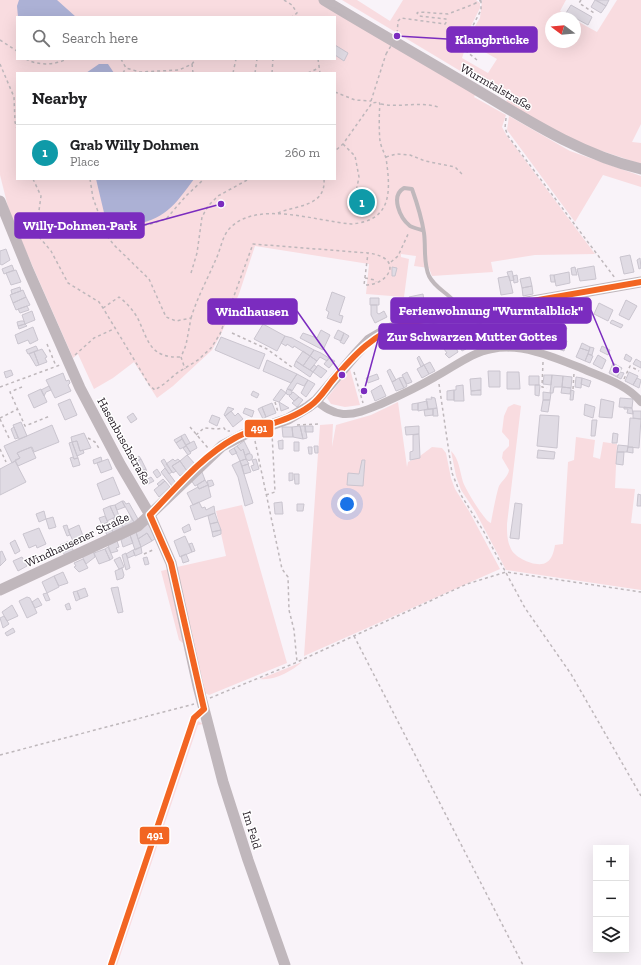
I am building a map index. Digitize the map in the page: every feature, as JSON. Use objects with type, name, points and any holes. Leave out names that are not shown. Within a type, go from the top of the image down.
[{"type":"street","name":"Wurmtalstraße","points":[[324,0],[510,110],[580,148],[641,169]]},
{"type":"street","name":"Hasenbuschstraße","points":[[0,201],[15,242],[68,362],[118,459],[150,515],[171,563],[202,701]]},
{"type":"street","name":"Windhausener Straße","points":[[0,590],[124,534],[138,526],[213,454],[236,438],[288,419],[316,402],[349,362],[370,340],[390,328],[407,322],[641,282]]},
{"type":"street","points":[[316,402],[327,409],[342,414],[350,414],[365,410],[437,376],[478,353],[494,348],[516,349],[545,355],[575,366],[620,386],[639,397]]},
{"type":"street","name":"Im Feld","points":[[202,701],[223,782],[245,853],[285,965]]},
{"type":"lane","points":[[422,230],[408,224],[398,208],[397,197],[400,190],[404,188],[412,189],[422,230],[427,268],[430,277],[458,304],[460,313]]},
{"type":"path","points":[[284,0],[292,5],[297,13],[293,16]]},
{"type":"path","points":[[336,150],[343,144],[372,102],[386,54],[397,36],[398,21],[401,18],[445,24],[447,21],[446,19],[419,16],[417,13],[448,14],[481,0],[481,10],[465,41],[466,51],[477,60]]},
{"type":"path","points":[[581,0],[579,3],[594,13]]},
{"type":"path","points":[[0,40],[16,50]]},
{"type":"path","points":[[28,60],[32,62],[52,64],[64,60]]},
{"type":"path","points":[[122,60],[126,68],[140,72],[179,70],[192,64],[195,60]]},
{"type":"path","points":[[233,72],[236,60]]},
{"type":"path","points":[[255,72],[257,60]]},
{"type":"path","points":[[272,72],[273,60]]},
{"type":"path","points":[[318,60],[320,72]]},
{"type":"path","points":[[0,64],[14,97],[16,126]]},
{"type":"path","points":[[192,64],[193,72]]},
{"type":"path","points":[[124,72],[126,68]]},
{"type":"path","points":[[310,72],[320,68]]},
{"type":"path","points":[[336,92],[355,100],[379,102],[380,104],[389,106],[430,104],[438,107]]},
{"type":"path","points":[[185,368],[181,356],[186,345],[191,318],[217,257],[224,235],[230,228],[243,218],[253,215],[276,214],[351,224],[363,223],[375,218],[384,209],[387,201],[388,185],[385,157],[380,142],[380,104]]},
{"type":"path","points":[[510,110],[505,128],[508,136],[618,281],[618,287]]},
{"type":"path","points":[[343,144],[355,156],[359,177],[354,202]]},
{"type":"path","points":[[385,157],[396,154],[410,155],[425,161],[455,168],[464,176]]},
{"type":"path","points":[[33,180],[41,196],[37,225],[40,238],[51,251],[68,283],[99,302],[116,328],[141,372],[155,390],[198,360],[211,348],[220,334],[253,244],[380,254],[390,262]]},
{"type":"path","points":[[90,180],[93,198],[104,224],[107,236],[149,280],[166,317],[176,321],[191,318]]},
{"type":"path","points":[[104,224],[121,229],[151,224],[166,219],[186,196],[203,180]]},
{"type":"path","points":[[191,273],[197,253],[202,217],[208,206],[218,196],[247,180]]},
{"type":"path","points":[[276,214],[315,201],[320,196],[324,188],[324,180]]},
{"type":"path","points":[[368,253],[364,285],[369,286],[389,273],[390,262],[398,256],[408,235]]},
{"type":"path","points":[[365,278],[375,280],[376,282]]},
{"type":"path","points":[[103,308],[119,297],[139,321],[146,339],[152,347],[171,357],[181,356]]},
{"type":"path","points":[[487,321],[489,335]]},
{"type":"path","points":[[0,387],[68,362],[94,338],[116,328]]},
{"type":"path","points":[[232,333],[267,349],[293,368]]},
{"type":"path","points":[[47,344],[56,366]]},
{"type":"path","points":[[545,355],[543,360],[542,387],[547,388]]},
{"type":"path","points":[[349,362],[352,364],[365,410]]},
{"type":"path","points":[[573,389],[575,366]]},
{"type":"path","points":[[620,386],[630,366],[639,371]]},
{"type":"path","points":[[437,376],[452,473],[456,484],[525,608],[571,674],[641,796]]},
{"type":"path","points":[[22,387],[10,392],[25,426],[50,416]]},
{"type":"path","points":[[10,440],[0,418],[18,410]]},
{"type":"path","points":[[294,425],[320,424]]},
{"type":"path","points":[[266,495],[275,492],[270,425]]},
{"type":"path","points":[[190,427],[213,454]]},
{"type":"path","points":[[196,435],[204,428],[224,428],[226,431],[230,430],[236,438]]},
{"type":"path","points":[[253,431],[282,569],[288,578],[289,610],[294,630],[297,662]]},
{"type":"path","points":[[88,438],[96,442],[100,450]]},
{"type":"path","points":[[0,449],[6,462]]},
{"type":"path","points":[[0,755],[202,701],[297,662],[467,584],[506,572],[641,592]]},
{"type":"path","points":[[354,636],[523,965]]},
{"type":"path","points":[[111,965],[194,718]]},
{"type":"shaded area","points":[[0,0],[323,0],[477,91],[474,97],[506,115],[502,127],[507,136],[595,254],[535,255],[491,262],[493,272],[432,276],[429,268],[414,266],[416,256],[401,254],[401,257],[409,259],[404,297],[366,294],[369,264],[255,246],[239,294],[212,350],[173,386],[157,398],[134,362],[113,378],[94,389],[78,354],[73,358],[10,215],[0,175]]},
{"type":"shaded area","points":[[342,0],[357,0],[390,21],[403,0],[476,0],[480,3],[480,8],[465,38],[462,58],[488,73],[497,59],[474,46],[469,52],[467,39],[480,18],[482,0],[566,0],[560,11],[562,12],[545,12],[545,48],[581,48],[581,23],[597,32],[617,0],[641,0],[641,124],[632,142],[641,143],[641,164],[578,143],[506,104],[507,99]]},
{"type":"shaded area","points":[[509,116],[570,151],[641,176],[641,187],[603,175],[575,222],[507,130]]},
{"type":"shaded area","points":[[350,369],[360,405],[345,407],[331,404],[327,398]]},
{"type":"shaded area","points":[[398,402],[407,467],[408,462],[420,456],[432,447],[442,448],[446,453],[451,478],[455,489],[469,511],[500,569],[304,656],[320,425],[333,424],[332,447],[336,425],[371,415]]},
{"type":"shaded area","points":[[514,404],[521,406],[507,524],[508,540],[513,552],[527,562],[543,564],[550,559],[555,545],[563,544],[568,462],[574,460],[576,437],[595,440],[593,457],[600,459],[603,442],[617,444],[615,488],[635,489],[631,523],[641,524],[641,590],[506,570],[475,511],[461,490],[456,476],[451,451],[458,461],[463,482],[468,492],[480,512],[491,523],[499,486],[509,470],[502,458],[503,452],[509,446],[509,440],[502,432],[504,416],[508,407]]},
{"type":"shaded area","points":[[242,505],[287,663],[209,695],[205,693],[177,567],[226,556],[216,511]]},
{"type":"shaded area","points":[[169,569],[184,644],[179,640],[161,571]]},
{"type":"shaded area","points":[[302,662],[282,675],[260,679]]},
{"type":"shaded area","points":[[198,721],[203,724],[198,725],[117,965],[113,965],[189,740],[195,723]]},
{"type":"water","points":[[19,0],[57,0],[75,16],[18,16],[17,6]]},
{"type":"water","points":[[99,64],[108,64],[113,72],[87,72]]},
{"type":"water","points":[[96,180],[193,180],[181,197],[168,210],[152,220],[120,226],[106,221]]},
{"type":"building","points":[[595,0],[606,6],[601,13],[591,7]]},
{"type":"building","points":[[596,0],[609,0],[606,6]]},
{"type":"building","points":[[571,5],[592,17],[588,25],[581,21],[581,12],[567,12]]},
{"type":"building","points":[[336,46],[348,53],[344,61],[336,56]]},
{"type":"building","points":[[6,249],[10,260],[2,265],[0,264],[0,251]]},
{"type":"building","points":[[630,255],[634,272],[624,274],[620,257]]},
{"type":"building","points":[[640,258],[641,268],[639,269],[637,260]]},
{"type":"building","points":[[12,265],[14,270],[4,274],[2,269]]},
{"type":"building","points":[[594,266],[596,279],[580,281],[577,269]]},
{"type":"building","points":[[392,267],[397,268],[395,276],[392,276]]},
{"type":"building","points":[[575,267],[577,275],[572,275],[571,268]]},
{"type":"building","points":[[16,270],[21,282],[11,285],[6,273]]},
{"type":"building","points":[[512,271],[514,280],[510,281],[507,272]]},
{"type":"building","points":[[569,272],[570,283],[556,286],[554,275]]},
{"type":"building","points":[[517,275],[518,282],[514,283],[513,276]]},
{"type":"building","points":[[550,275],[554,275],[555,282],[551,282]]},
{"type":"building","points":[[509,276],[513,293],[501,295],[498,278]]},
{"type":"building","points":[[530,277],[532,286],[522,288],[520,279]]},
{"type":"building","points":[[532,286],[533,294],[523,296],[522,288]]},
{"type":"building","points":[[20,287],[21,291],[12,294],[11,290]]},
{"type":"building","points":[[23,290],[26,297],[13,303],[10,295]]},
{"type":"building","points":[[332,292],[345,297],[339,315],[343,316],[341,323],[327,318],[329,312],[326,310]]},
{"type":"building","points":[[423,294],[425,307],[411,308],[409,297]]},
{"type":"building","points":[[26,297],[30,305],[16,310],[13,303]]},
{"type":"building","points":[[370,298],[379,298],[379,305],[370,305]]},
{"type":"building","points":[[626,300],[637,306],[629,320],[619,315]]},
{"type":"building","points":[[599,303],[613,310],[608,321],[594,314]]},
{"type":"building","points":[[371,305],[377,305],[377,313],[379,314],[384,311],[387,317],[375,323],[371,315]]},
{"type":"building","points":[[27,306],[29,310],[20,313],[18,309]]},
{"type":"building","points":[[32,311],[35,320],[25,324],[22,315]]},
{"type":"building","points":[[612,320],[623,325],[621,328],[610,323]]},
{"type":"building","points":[[24,321],[25,324],[18,326],[17,322]]},
{"type":"building","points":[[481,323],[485,338],[474,341],[470,326]]},
{"type":"building","points":[[25,324],[27,326],[19,329],[18,326]]},
{"type":"building","points":[[263,324],[285,336],[277,351],[254,339]]},
{"type":"building","points":[[563,326],[567,328],[564,334],[560,333]]},
{"type":"building","points":[[33,327],[38,340],[30,344],[28,340],[18,344],[15,335]]},
{"type":"building","points":[[321,330],[330,335],[323,350],[300,338],[303,333],[317,338]]},
{"type":"building","points":[[338,330],[344,333],[341,341],[334,338]]},
{"type":"building","points":[[344,333],[349,336],[344,344],[340,342]]},
{"type":"building","points":[[285,336],[292,338],[314,350],[310,356],[294,346],[293,348],[287,344],[286,346],[281,343]]},
{"type":"building","points":[[221,337],[265,354],[259,369],[215,350]]},
{"type":"building","points":[[560,338],[567,341],[564,351],[555,348]]},
{"type":"building","points":[[460,339],[466,349],[462,351],[456,341]]},
{"type":"building","points":[[449,340],[451,345],[444,349],[443,347],[447,345],[445,342]]},
{"type":"building","points":[[582,343],[590,347],[589,351],[580,348]]},
{"type":"building","points":[[454,344],[458,352],[449,358],[445,354],[447,353],[444,349]]},
{"type":"building","points":[[36,346],[38,350],[28,354],[26,350]]},
{"type":"building","points":[[602,346],[610,350],[608,355],[600,351]]},
{"type":"building","points":[[590,347],[594,348],[592,355],[588,354]]},
{"type":"building","points":[[580,348],[589,351],[585,361],[576,357]]},
{"type":"building","points":[[42,349],[47,357],[45,358],[47,362],[39,365],[34,352]]},
{"type":"building","points":[[314,350],[329,358],[327,361],[320,357],[317,361],[310,356]]},
{"type":"building","points":[[303,351],[310,356],[303,366],[296,361]]},
{"type":"building","points":[[34,352],[39,365],[36,366],[29,354]]},
{"type":"building","points":[[588,354],[593,356],[590,363],[585,361]]},
{"type":"building","points":[[626,354],[632,358],[630,362],[624,359]]},
{"type":"building","points":[[598,355],[606,360],[602,369],[593,364]]},
{"type":"building","points":[[310,356],[317,361],[310,370],[303,366]]},
{"type":"building","points":[[419,356],[424,365],[421,367],[417,358]]},
{"type":"building","points":[[329,358],[335,361],[329,368],[324,364]]},
{"type":"building","points":[[636,359],[641,362],[641,368],[633,364]]},
{"type":"building","points":[[267,360],[297,374],[291,383],[263,371]]},
{"type":"building","points":[[296,361],[313,372],[310,377],[294,366]]},
{"type":"building","points":[[430,362],[435,371],[429,374],[424,365]]},
{"type":"building","points":[[613,363],[622,368],[617,377],[609,373]]},
{"type":"building","points":[[314,365],[317,367],[313,372],[310,370]]},
{"type":"building","points":[[318,365],[327,371],[321,378],[313,372]]},
{"type":"building","points":[[424,365],[429,374],[422,378],[417,369]]},
{"type":"building","points":[[390,369],[396,380],[392,382],[387,371]]},
{"type":"building","points":[[11,370],[13,375],[6,378],[4,372]]},
{"type":"building","points":[[488,371],[500,371],[500,387],[489,387]]},
{"type":"building","points":[[407,372],[412,382],[407,384],[402,375]]},
{"type":"building","points":[[507,372],[519,372],[520,389],[507,389]]},
{"type":"building","points":[[620,372],[624,373],[621,379],[617,377]]},
{"type":"building","points":[[629,372],[638,376],[633,385],[625,381]]},
{"type":"building","points":[[63,373],[66,381],[69,380],[70,383],[68,385],[71,391],[55,398],[46,380]]},
{"type":"building","points":[[297,374],[308,380],[304,386],[297,383],[292,391],[287,389]]},
{"type":"building","points":[[377,374],[379,379],[368,383],[366,378]]},
{"type":"building","points":[[544,375],[552,375],[551,385],[543,384]]},
{"type":"building","points":[[552,375],[563,376],[562,387],[554,387],[553,393],[550,393]]},
{"type":"building","points":[[529,376],[539,376],[539,385],[529,385]]},
{"type":"building","points":[[563,376],[572,377],[571,388],[562,387]]},
{"type":"building","points":[[403,377],[407,386],[404,388],[399,378]]},
{"type":"building","points":[[576,377],[582,378],[581,388],[575,387]]},
{"type":"building","points":[[399,378],[404,388],[396,391],[392,382]]},
{"type":"building","points":[[481,378],[481,390],[471,391],[470,379]]},
{"type":"building","points":[[582,378],[591,381],[589,387],[581,384]]},
{"type":"building","points":[[637,378],[641,380],[639,388],[633,385]]},
{"type":"building","points":[[308,380],[315,384],[306,397],[301,393]]},
{"type":"building","points":[[381,385],[386,396],[375,401],[371,391]]},
{"type":"building","points":[[463,385],[464,401],[454,401],[454,390],[456,390],[456,386]]},
{"type":"building","points":[[535,385],[540,385],[539,396],[535,395]]},
{"type":"building","points":[[49,386],[51,390],[46,392],[44,396],[41,390]]},
{"type":"building","points":[[562,387],[571,388],[570,394],[561,393]]},
{"type":"building","points":[[41,389],[47,402],[34,408],[28,395]]},
{"type":"building","points":[[281,389],[286,393],[279,402],[273,400]]},
{"type":"building","points":[[289,389],[292,392],[289,395],[286,392]]},
{"type":"building","points":[[454,390],[454,400],[447,400],[447,391]]},
{"type":"building","points":[[481,390],[481,395],[471,395],[471,391]]},
{"type":"building","points":[[571,390],[574,391],[573,400],[570,400]]},
{"type":"building","points":[[253,391],[259,394],[257,398],[251,395]]},
{"type":"building","points":[[293,392],[299,397],[294,401],[289,396]]},
{"type":"building","points":[[543,392],[551,393],[550,400],[543,400]]},
{"type":"building","points":[[299,397],[303,400],[297,407],[292,403]]},
{"type":"building","points":[[431,397],[435,398],[437,408],[428,409],[426,399],[432,399]]},
{"type":"building","points":[[620,398],[633,399],[632,408],[619,407]]},
{"type":"building","points":[[70,399],[77,415],[65,420],[58,404]]},
{"type":"building","points":[[601,399],[614,402],[612,418],[599,417]]},
{"type":"building","points":[[543,400],[550,400],[548,412],[541,411]]},
{"type":"building","points":[[427,401],[428,409],[418,411],[418,403]]},
{"type":"building","points":[[279,402],[289,408],[281,411]]},
{"type":"building","points":[[272,403],[276,413],[266,417],[262,407]]},
{"type":"building","points":[[418,403],[418,410],[412,410],[412,404]]},
{"type":"building","points":[[585,404],[595,407],[593,418],[584,415]]},
{"type":"building","points":[[228,407],[234,409],[225,416],[224,415]]},
{"type":"building","points":[[262,407],[266,417],[263,419],[258,409]]},
{"type":"building","points":[[624,407],[632,408],[633,414],[627,413],[628,409],[624,409]]},
{"type":"building","points":[[245,408],[254,411],[252,417],[243,413]]},
{"type":"building","points":[[437,408],[438,416],[433,416],[433,409]]},
{"type":"building","points":[[433,409],[433,415],[425,416],[424,410]]},
{"type":"building","points":[[231,411],[235,416],[238,413],[243,419],[233,427],[225,416]]},
{"type":"building","points":[[633,411],[641,411],[641,419],[633,418]]},
{"type":"building","points":[[133,413],[137,419],[131,423],[127,417]]},
{"type":"building","points":[[212,415],[220,418],[217,426],[209,422]]},
{"type":"building","points":[[540,415],[559,416],[557,448],[537,446]]},
{"type":"building","points":[[630,418],[641,419],[639,448],[628,447]]},
{"type":"building","points":[[592,420],[597,420],[595,436],[591,436]]},
{"type":"building","points":[[21,422],[27,436],[19,439],[13,425]]},
{"type":"building","points":[[52,425],[59,442],[34,452],[32,447],[21,451],[17,453],[20,458],[12,463],[4,446]]},
{"type":"building","points":[[300,426],[305,426],[307,438],[303,439]]},
{"type":"building","points":[[300,426],[303,439],[293,437],[292,427]]},
{"type":"building","points":[[305,426],[313,426],[313,432],[305,432]]},
{"type":"building","points":[[419,426],[419,434],[406,435],[405,427]]},
{"type":"building","points":[[14,427],[18,438],[15,439],[11,429]]},
{"type":"building","points":[[282,427],[292,427],[293,437],[283,437]]},
{"type":"building","points":[[84,433],[91,448],[80,451],[77,441],[72,442],[71,437]]},
{"type":"building","points":[[613,433],[618,434],[617,443],[612,443]]},
{"type":"building","points":[[185,434],[190,443],[186,445],[181,436]]},
{"type":"building","points":[[419,434],[420,458],[410,460],[410,452],[413,451],[413,435]]},
{"type":"building","points":[[181,436],[182,439],[176,443],[174,440]]},
{"type":"building","points":[[182,439],[186,446],[180,449],[176,443]]},
{"type":"building","points":[[283,440],[283,449],[279,449],[278,441]]},
{"type":"building","points":[[77,441],[80,451],[83,450],[84,453],[77,456],[72,442]]},
{"type":"building","points":[[194,441],[197,448],[190,452],[186,445]]},
{"type":"building","points":[[244,441],[250,453],[245,455],[243,449],[241,451],[237,446]]},
{"type":"building","points":[[72,442],[78,458],[74,459],[69,443]]},
{"type":"building","points":[[294,442],[299,442],[299,451],[294,451]]},
{"type":"building","points":[[618,445],[628,446],[627,452],[617,452]]},
{"type":"building","points":[[186,446],[191,453],[188,455],[183,448]]},
{"type":"building","points":[[237,446],[241,451],[243,449],[246,459],[240,461],[234,448]]},
{"type":"building","points":[[314,446],[318,446],[318,453],[315,453]]},
{"type":"building","points":[[31,447],[36,458],[18,466],[15,460],[20,458],[17,453]]},
{"type":"building","points":[[308,447],[312,447],[312,454],[309,454]]},
{"type":"building","points":[[628,447],[633,447],[633,453],[627,452]]},
{"type":"building","points":[[234,448],[237,453],[232,455],[229,451]]},
{"type":"building","points":[[538,450],[555,452],[554,459],[537,458]]},
{"type":"building","points":[[617,452],[624,452],[623,465],[616,464]]},
{"type":"building","points":[[249,453],[252,454],[252,460],[249,461],[246,460],[245,457],[246,454]]},
{"type":"building","points":[[187,455],[195,464],[187,471],[180,461]]},
{"type":"building","points":[[139,456],[141,459],[134,463],[133,460]]},
{"type":"building","points":[[73,457],[74,459],[78,458],[80,465],[73,467],[70,458]]},
{"type":"building","points":[[101,457],[102,461],[94,464],[93,460]]},
{"type":"building","points":[[108,459],[112,469],[101,473],[97,463]]},
{"type":"building","points":[[141,459],[146,469],[138,473],[133,464]]},
{"type":"building","points":[[164,459],[172,472],[169,474],[161,461]]},
{"type":"building","points":[[173,459],[175,461],[178,459],[180,461],[172,466],[176,471],[173,473],[166,464]]},
{"type":"building","points":[[246,459],[249,464],[242,466],[240,461]]},
{"type":"building","points":[[256,459],[259,469],[253,471],[251,466],[254,465],[252,460]]},
{"type":"building","points":[[362,460],[365,460],[363,486],[347,485],[348,473],[359,474]]},
{"type":"building","points":[[15,461],[26,482],[0,495],[0,469]]},
{"type":"building","points":[[180,461],[187,471],[180,476],[172,466]]},
{"type":"building","points":[[240,461],[253,503],[245,506],[238,477],[232,465]]},
{"type":"building","points":[[248,464],[251,472],[244,474],[242,466]]},
{"type":"building","points":[[165,468],[176,483],[172,486],[161,472]]},
{"type":"building","points":[[146,469],[148,475],[140,477],[138,473]]},
{"type":"building","points":[[157,469],[161,475],[157,478],[153,472]]},
{"type":"building","points":[[202,472],[205,480],[195,486],[191,480]]},
{"type":"building","points":[[289,473],[293,473],[293,480],[289,481]]},
{"type":"building","points":[[294,474],[299,474],[299,484],[295,484]]},
{"type":"building","points":[[113,477],[120,494],[103,500],[97,484]]},
{"type":"building","points":[[151,477],[154,481],[148,484],[146,480]]},
{"type":"building","points":[[163,479],[165,481],[159,486],[157,484]]},
{"type":"building","points":[[205,480],[208,485],[199,489],[197,485]]},
{"type":"building","points":[[212,480],[214,485],[209,487],[207,481]]},
{"type":"building","points":[[165,481],[170,487],[159,497],[154,490]]},
{"type":"building","points":[[208,485],[211,497],[193,505],[187,493],[198,487],[199,489]]},
{"type":"building","points":[[638,494],[641,495],[641,506],[637,506]]},
{"type":"building","points":[[122,501],[126,504],[129,503],[138,519],[134,522]]},
{"type":"building","points":[[122,501],[125,507],[117,510],[115,505]]},
{"type":"building","points":[[199,502],[202,508],[205,507],[206,510],[214,506],[215,513],[195,520],[190,506]]},
{"type":"building","points":[[282,502],[283,514],[275,514],[274,503]]},
{"type":"building","points":[[515,503],[522,504],[519,539],[510,538]]},
{"type":"building","points":[[297,504],[304,504],[303,511],[297,511]]},
{"type":"building","points":[[115,505],[119,516],[115,517],[110,506]]},
{"type":"building","points":[[110,506],[115,517],[107,521],[103,509]]},
{"type":"building","points":[[44,511],[46,519],[39,522],[36,514]]},
{"type":"building","points":[[215,513],[218,522],[210,524],[208,516]]},
{"type":"building","points":[[105,516],[108,522],[102,525],[99,518]]},
{"type":"building","points":[[130,516],[134,522],[123,527],[121,521]]},
{"type":"building","points":[[53,517],[56,527],[49,529],[46,519]]},
{"type":"building","points":[[117,517],[119,522],[116,524],[113,518]]},
{"type":"building","points":[[121,521],[123,527],[113,532],[110,527]]},
{"type":"building","points":[[108,522],[113,532],[107,535],[102,525]]},
{"type":"building","points":[[218,522],[221,530],[212,532],[210,524]]},
{"type":"building","points":[[148,524],[156,538],[152,541],[147,533],[138,539],[136,532]]},
{"type":"building","points":[[189,524],[191,530],[184,533],[182,528]]},
{"type":"building","points":[[67,525],[70,535],[67,536],[63,526]]},
{"type":"building","points":[[79,525],[83,536],[73,541],[68,530]]},
{"type":"building","points":[[39,528],[46,544],[37,548],[36,545],[29,548],[23,534]]},
{"type":"building","points":[[221,530],[221,534],[213,537],[212,532]]},
{"type":"building","points":[[136,532],[141,547],[135,550],[130,535]]},
{"type":"building","points":[[147,533],[152,541],[141,547],[138,539]]},
{"type":"building","points":[[130,535],[133,543],[123,547],[121,540]]},
{"type":"building","points":[[185,536],[192,552],[180,557],[174,541]]},
{"type":"building","points":[[15,540],[20,551],[15,554],[10,543]]},
{"type":"building","points":[[69,541],[74,552],[65,556],[60,545]]},
{"type":"building","points":[[117,541],[119,547],[116,548],[118,551],[111,553],[108,545]]},
{"type":"building","points":[[192,543],[195,551],[192,552],[189,544]]},
{"type":"building","points":[[108,547],[113,558],[110,560],[105,549]]},
{"type":"building","points":[[141,547],[142,553],[135,556],[133,550]]},
{"type":"building","points":[[105,549],[110,560],[99,564],[94,553]]},
{"type":"building","points":[[93,550],[95,557],[86,564],[82,556]]},
{"type":"building","points":[[133,550],[135,555],[128,558],[126,554]]},
{"type":"building","points":[[2,551],[6,560],[0,566],[0,552]]},
{"type":"building","points":[[126,553],[130,568],[126,570],[122,555]]},
{"type":"building","points":[[186,554],[189,561],[183,563],[181,556]]},
{"type":"building","points":[[22,557],[27,566],[18,571],[13,561]]},
{"type":"building","points":[[120,557],[124,567],[119,569],[114,560]]},
{"type":"building","points":[[147,557],[149,564],[145,565],[143,558]]},
{"type":"building","points":[[83,559],[88,568],[79,572],[74,567],[76,566],[74,563]]},
{"type":"building","points":[[122,568],[124,575],[123,578],[117,580],[115,571]]},
{"type":"building","points":[[63,572],[68,583],[59,586],[54,576]]},
{"type":"building","points":[[54,576],[59,587],[47,593],[42,582]]},
{"type":"building","points":[[118,587],[123,612],[118,613],[111,588]]},
{"type":"building","points":[[85,588],[88,596],[80,599],[77,591]]},
{"type":"building","points":[[77,591],[80,599],[76,601],[73,592]]},
{"type":"building","points":[[47,593],[50,600],[46,601],[43,594]]},
{"type":"building","points":[[27,597],[30,598],[37,613],[27,618],[19,601]]},
{"type":"building","points":[[38,598],[42,605],[35,608],[32,602]]},
{"type":"building","points":[[69,603],[71,609],[67,610],[65,605]]},
{"type":"building","points":[[12,605],[18,616],[7,621],[2,612]]},
{"type":"building","points":[[4,616],[9,624],[3,628],[0,618]]},
{"type":"building","points":[[13,628],[15,632],[7,636],[5,633]]},
{"type":"transit line","name":"491","points":[[150,515],[190,473],[211,454],[235,438],[292,416],[313,404],[348,362],[365,346],[395,327],[407,323],[641,282]]},
{"type":"transit line","name":"491","points":[[150,515],[171,563],[204,709]]},
{"type":"transit line","name":"491","points":[[111,965],[194,718],[204,709]]},
{"type":"place","name":"Klangbrücke","points":[[397,36]]},
{"type":"place","name":"Grab Willy Dohmen","points":[[362,202]]},
{"type":"place","name":"Willy-Dohmen-Park","points":[[221,204]]},
{"type":"place","name":"Ferienwohnung \"Wurmtalblick\"","points":[[616,370]]},
{"type":"place","name":"Windhausen","points":[[342,375]]},
{"type":"place","name":"Zur Schwarzen Mutter Gottes","points":[[364,391]]}]
